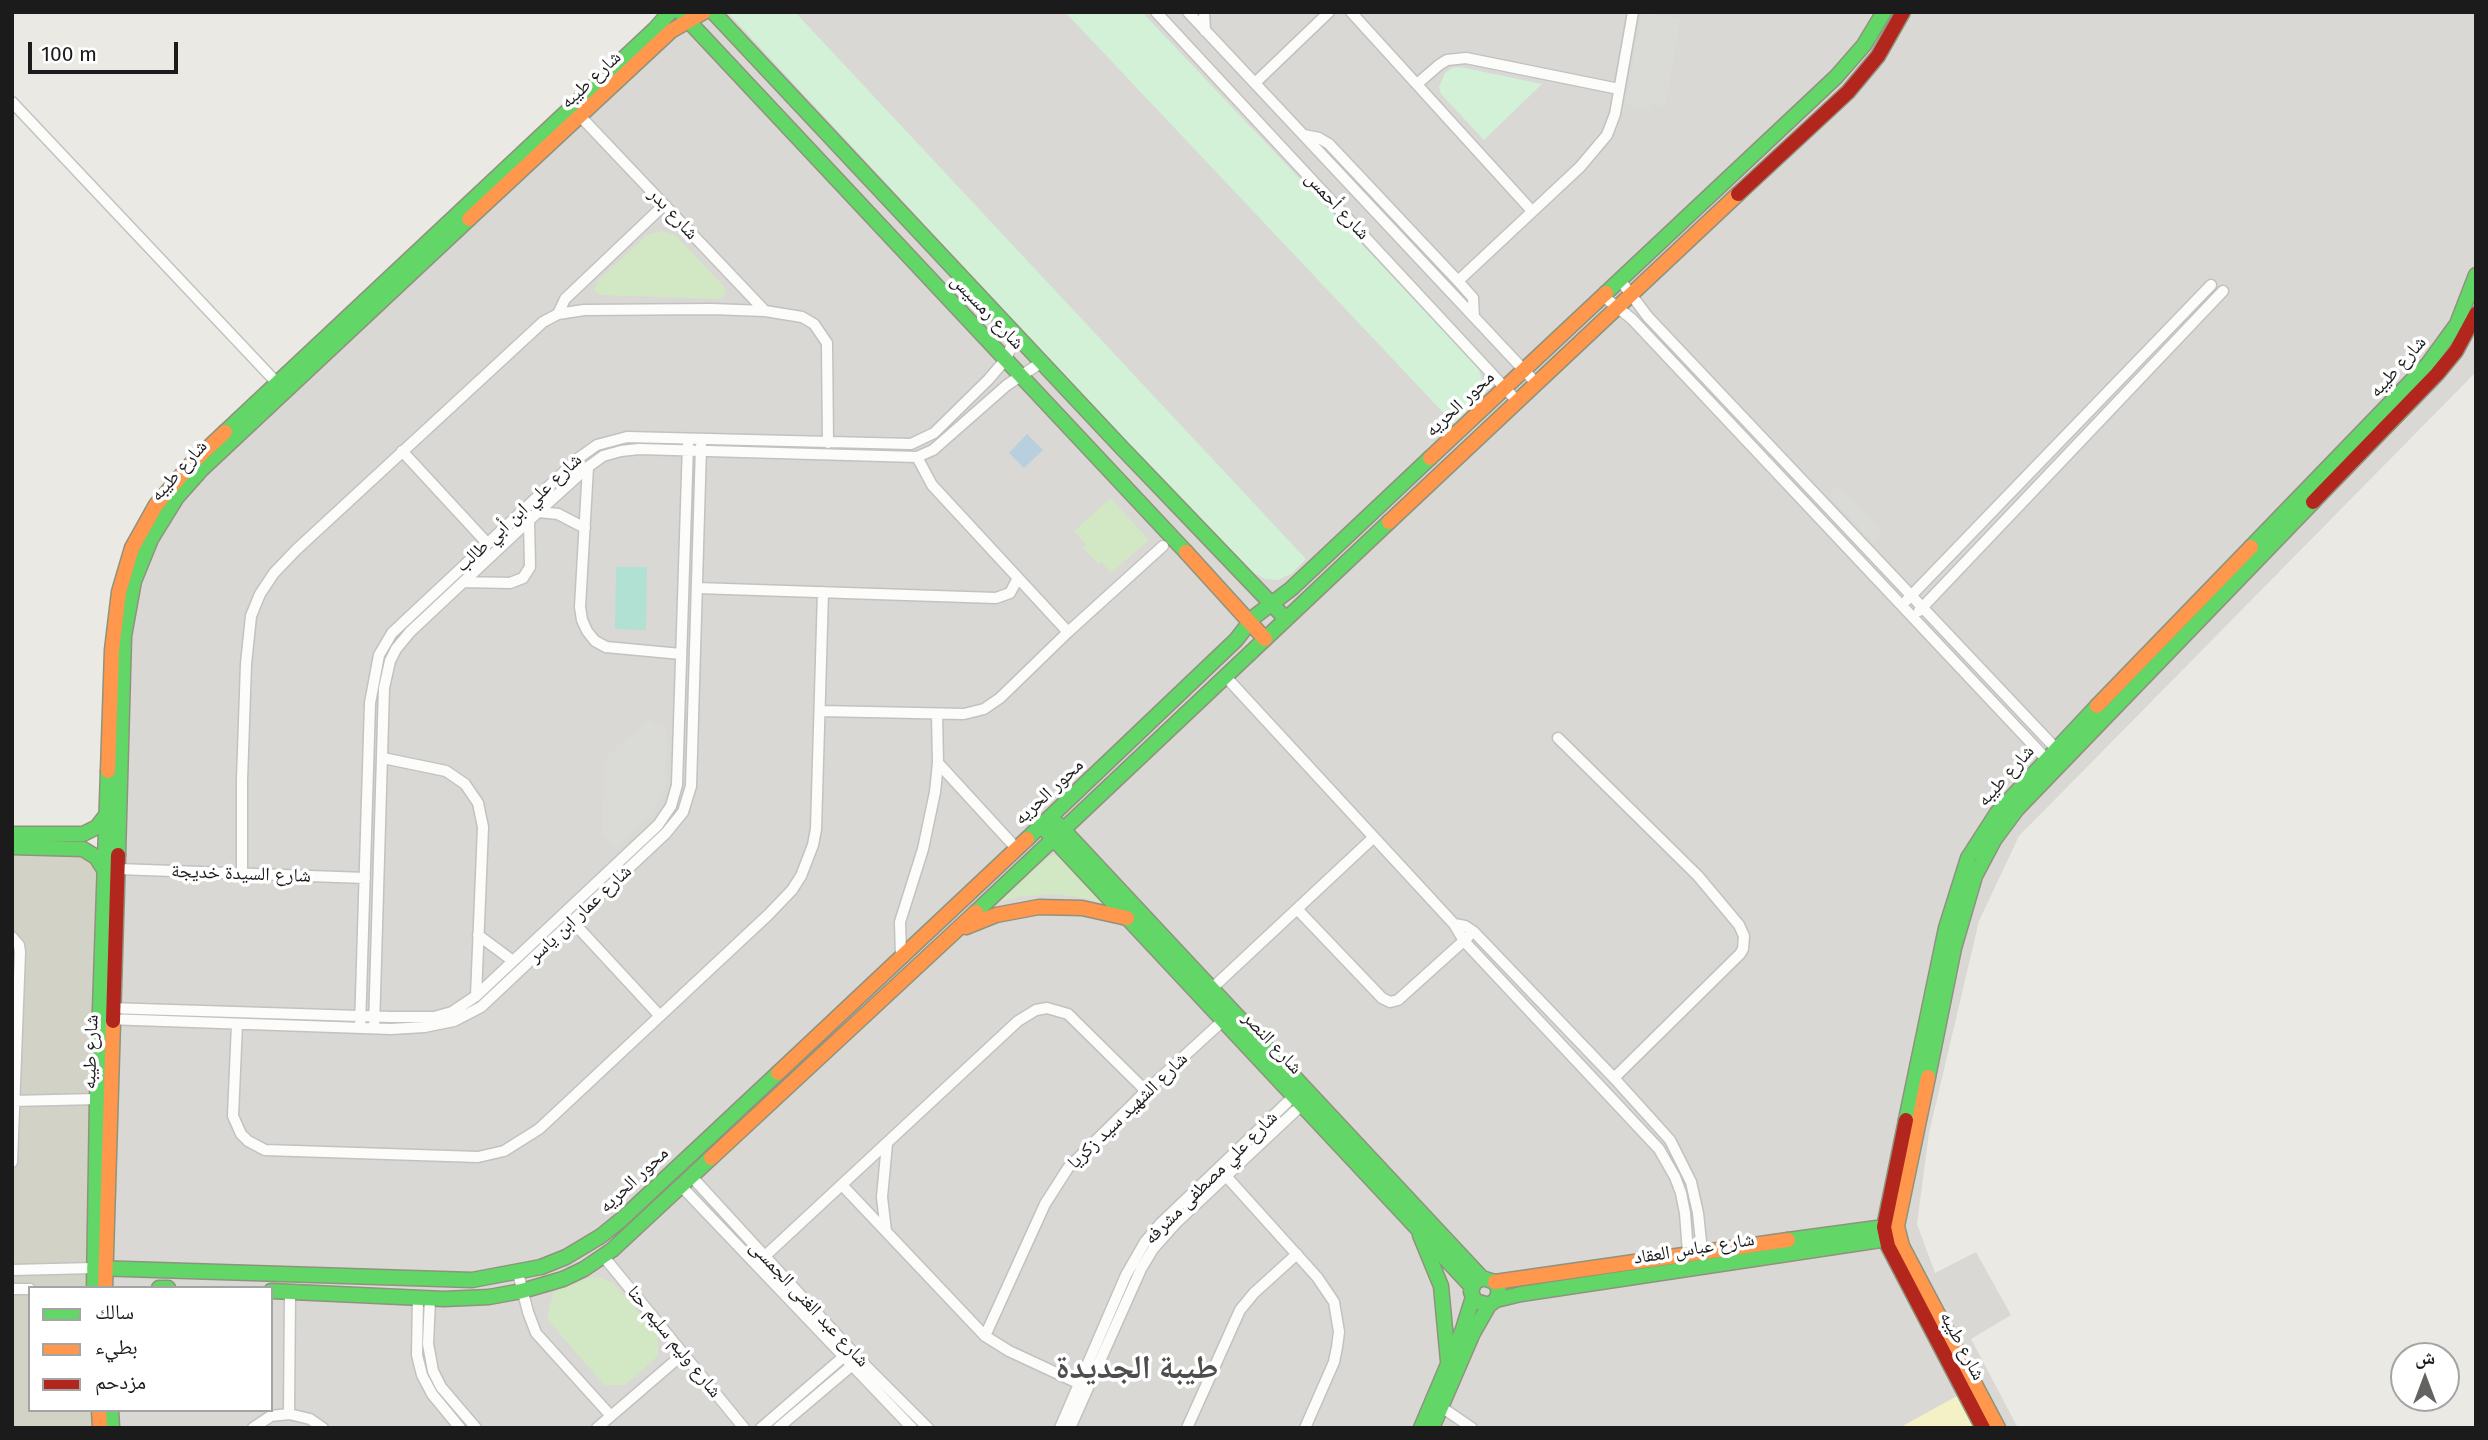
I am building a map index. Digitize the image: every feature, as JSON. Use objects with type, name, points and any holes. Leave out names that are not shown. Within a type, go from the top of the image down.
[{"type":"main road","name":"شارع طيبه","points":[[94,1286],[99,1268],[111,870],[124,636],[134,581],[150,539],[177,497],[201,470],[670,12]]},
{"type":"main road","name":"شارع طيبه","points":[[111,870],[107,814],[114,621],[132,548],[166,491],[277,383],[389,288],[581,117],[684,16],[704,12]]},
{"type":"main road","name":"شارع رمسيس","points":[[713,12],[1122,449],[1286,618]]},
{"type":"main road","name":"محور الحريه","points":[[99,1268],[472,1280],[519,1273],[566,1256],[611,1227],[1046,822],[1236,640],[1250,622],[1297,584],[1843,70],[1871,37],[1884,12]]},
{"type":"main road","name":"محور الحريه","points":[[273,1291],[474,1298],[522,1291],[563,1279],[604,1256],[955,932],[1617,306],[1848,92],[1878,56],[1903,12]]},
{"type":"main road","name":"شارع رمسيس","points":[[684,16],[1265,639]]},
{"type":"main road","name":"شارع طيبه","points":[[2346,460],[2437,355],[2462,314],[2476,275]]},
{"type":"main road","name":"شارع طيبه","points":[[1983,1428],[1891,1232],[1942,947],[1961,875],[1986,827],[2346,460],[2447,363],[2476,314]]},
{"type":"main road","points":[[1193,682],[1205,695]]},
{"type":"main road","points":[[12,834],[83,834],[97,827],[107,814]]},
{"type":"main road","name":"شارع النصر","points":[[1046,822],[1480,1286]]},
{"type":"main road","points":[[12,847],[83,849],[111,870]]},
{"type":"main road","points":[[955,932],[996,915],[1039,907],[1082,908],[1134,914]]},
{"type":"main road","name":"شارع طيبه","points":[[104,1286],[99,1268],[97,1099],[106,1013]]},
{"type":"main road","name":"شارع النصر","points":[[1303,1096],[1413,1222],[1480,1286]]},
{"type":"main road","points":[[1413,1222],[1433,1260],[1441,1286],[1448,1362]]},
{"type":"main road","name":"شارع طيبه","points":[[1891,1232],[1998,1428]]},
{"type":"main road","name":"شارع عباس العقاد","points":[[1480,1286],[1695,1252],[1891,1232]]},
{"type":"main road","name":"شارع عباس العقاد","points":[[1492,1302],[1521,1294],[1891,1232]]},
{"type":"main road","points":[[1480,1286],[1479,1303],[1492,1302]]},
{"type":"main road","points":[[1421,1428],[1499,1291],[1480,1286]]},
{"type":"main road","points":[[1432,1428],[1448,1362],[1480,1286]]},
{"type":"street","name":"شارع أحمس","points":[[1156,12],[1517,401]]},
{"type":"street","name":"شارع أحمس","points":[[1188,12],[1536,383]]},
{"type":"street","points":[[1204,12],[1205,31]]},
{"type":"street","points":[[1255,83],[1329,12]]},
{"type":"street","points":[[1351,12],[1532,211]]},
{"type":"street","points":[[1458,281],[1600,145],[1611,125],[1633,12]]},
{"type":"street","points":[[1417,84],[1447,60],[1466,58],[1619,89]]},
{"type":"street","points":[[1229,89],[1245,73]]},
{"type":"street","points":[[1249,111],[1265,95]]},
{"type":"street","points":[[12,102],[277,383]]},
{"type":"street","name":"شارع بدر","points":[[581,117],[765,311]]},
{"type":"street","points":[[1304,135],[1319,138],[1329,144],[1458,281],[1473,298],[1474,317]]},
{"type":"street","points":[[242,874],[246,664],[254,606],[266,583],[285,561],[402,451],[554,315],[565,299],[664,205]]},
{"type":"street","points":[[1620,280],[1629,295],[1923,607],[2055,758]]},
{"type":"street","points":[[1901,606],[2211,285]]},
{"type":"street","points":[[1913,618],[2222,292]]},
{"type":"street","points":[[1603,296],[1617,306],[1767,461],[1901,606],[2055,758]]},
{"type":"street","points":[[554,315],[575,310],[661,309],[765,311],[802,317],[814,324],[824,336],[829,350],[828,443]]},
{"type":"street","points":[[554,315],[557,329]]},
{"type":"street","name":"شارع علي ابن أبي طالب","points":[[360,1022],[370,703],[379,655],[392,633],[487,542],[580,457],[597,445],[627,437],[903,445],[926,438],[988,380],[1006,359],[1016,335]]},
{"type":"street","points":[[1042,362],[1020,375],[933,450],[917,457],[932,485],[1068,632]]},
{"type":"street","name":"شارع عمار ابن ياسر","points":[[106,1013],[237,1024],[374,1022],[443,1016],[461,1008],[476,996],[658,825],[671,806],[678,777],[688,438]]},
{"type":"street","name":"شارع عمار ابن ياسر","points":[[374,1022],[407,1028],[444,1024],[472,1012],[666,833],[687,804],[691,786],[701,438]]},
{"type":"street","points":[[402,451],[487,542]]},
{"type":"street","name":"شارع علي ابن أبي طالب","points":[[374,1022],[383,706],[386,674],[403,639],[534,516],[588,467],[603,457],[621,451],[687,451],[917,457]]},
{"type":"street","points":[[588,467],[580,607],[587,631],[595,641],[606,647],[681,654]]},
{"type":"street","points":[[463,582],[510,583],[523,578],[530,567],[534,516],[558,514],[585,528]]},
{"type":"street","points":[[820,711],[937,714],[974,712],[993,704],[1163,546]]},
{"type":"street","points":[[696,588],[996,598],[1010,593],[1018,578]]},
{"type":"street","points":[[237,1024],[233,1116],[241,1134],[256,1147],[275,1152],[465,1158],[504,1151],[539,1129],[779,904],[801,876],[808,861],[816,829],[823,592]]},
{"type":"street","points":[[1225,676],[1454,924],[1464,940],[1659,1149],[1672,1170],[1681,1193],[1695,1252]]},
{"type":"street","points":[[901,957],[900,922],[930,821],[938,763],[937,714]]},
{"type":"street","points":[[1558,738],[1698,876],[1739,925],[1744,936],[1740,954],[1614,1077]]},
{"type":"street","points":[[383,758],[446,771],[465,784],[478,803],[484,827],[476,996]]},
{"type":"street","points":[[938,763],[1016,848]]},
{"type":"street","points":[[1207,993],[1374,837]]},
{"type":"street","name":"شارع السيدة خديجة","points":[[111,870],[365,878]]},
{"type":"street","points":[[1297,909],[1382,998],[1390,1002],[1398,1000],[1474,932]]},
{"type":"street","points":[[572,921],[660,1016]]},
{"type":"street","points":[[1454,924],[1465,926],[1474,932],[1660,1128],[1678,1153],[1695,1198],[1695,1252]]},
{"type":"street","points":[[478,935],[513,961]]},
{"type":"street","points":[[12,937],[19,945],[20,952],[12,1162]]},
{"type":"street","points":[[765,1256],[1018,1021],[1036,1010],[1047,1008],[1068,1014],[1146,1091]]},
{"type":"street","name":"شارع عمار ابن ياسر","points":[[106,1013],[360,1022]]},
{"type":"street","name":"شارع الشهيد سيد زكريا","points":[[985,1336],[1045,1204],[1060,1180],[1078,1158],[1146,1091],[1228,1015]]},
{"type":"street","name":"شارع علي مصطفى مشرفه","points":[[1070,1428],[1147,1259],[1168,1230],[1227,1176],[1303,1096]]},
{"type":"street","name":"شارع علي مصطفى مشرفه","points":[[1060,1428],[1126,1275],[1144,1242],[1161,1223],[1303,1096]]},
{"type":"street","points":[[14,1101],[97,1099]]},
{"type":"street","points":[[886,1231],[882,1197],[887,1144]]},
{"type":"street","points":[[1227,1176],[1297,1254],[1334,1302],[1339,1332],[1334,1362],[1305,1428]]},
{"type":"street","name":"شارع عبد الغنى الجمسى","points":[[687,1182],[765,1256],[912,1428]]},
{"type":"street","name":"شارع عبد الغنى الجمسى","points":[[687,1182],[852,1358],[929,1428]]},
{"type":"street","points":[[842,1185],[985,1336],[1009,1351],[1080,1384]]},
{"type":"street","points":[[1187,1428],[1240,1310],[1254,1293],[1297,1254]]},
{"type":"street","name":"شارع وليم سليم حنا","points":[[604,1256],[744,1428]]},
{"type":"street","points":[[12,1270],[99,1268]]},
{"type":"street","points":[[519,1273],[536,1333],[611,1416]]},
{"type":"street","points":[[289,1413],[290,1292]]},
{"type":"street","points":[[424,1298],[417,1355],[422,1376],[432,1394],[460,1428]]},
{"type":"street","points":[[424,1298],[433,1371],[441,1387],[476,1428]]},
{"type":"street","points":[[597,1428],[683,1354]]},
{"type":"street","points":[[761,1428],[852,1358]]},
{"type":"street","points":[[778,1428],[852,1358]]},
{"type":"street","points":[[1437,1404],[1472,1428]]},
{"type":"street","points":[[253,1428],[271,1416],[289,1413],[310,1419],[323,1428]]},
{"type":"shaded area","points":[[682,12],[2476,12],[2476,372],[2019,836],[1979,921],[1929,1133],[1917,1224],[1935,1273],[1976,1252],[2011,1315],[1971,1339],[2018,1428],[106,1428],[105,1412],[273,1412],[273,1286],[103,1286],[121,645],[164,508]]},
{"type":"shaded area","points":[[1642,12],[1680,19],[1666,106],[1652,104],[1649,109],[1625,104]]},
{"type":"shaded area","points":[[1839,486],[1882,532],[1873,543],[1828,494]]},
{"type":"shaded area","points":[[647,719],[660,726],[667,726],[665,789],[650,817],[613,849],[602,834],[604,759]]},
{"type":"shaded area","points":[[12,847],[107,850],[102,1286],[28,1286],[28,1412],[105,1412],[108,1428],[12,1428]]},
{"type":"green space","points":[[727,12],[795,12],[1306,559],[1291,574],[1278,580],[1265,579],[1250,571],[1210,532]]},
{"type":"green space","points":[[1065,12],[1142,12],[1478,367],[1482,380],[1481,391],[1473,405],[1454,424]]},
{"type":"green space","points":[[1460,67],[1542,84],[1484,140],[1441,94],[1439,87],[1445,73]]},
{"type":"green space","points":[[662,231],[676,236],[724,286],[724,297],[601,295],[594,291],[597,281],[647,235]]},
{"type":"green space","points":[[1111,498],[1149,540],[1111,573],[1082,547],[1087,546],[1074,531]]},
{"type":"green space","points":[[616,567],[647,567],[646,630],[615,629]]},
{"type":"green space","points":[[1053,855],[1066,858],[1110,906],[1089,899],[1056,894],[1018,897],[998,902],[1041,859]]},
{"type":"green space","points":[[592,1277],[603,1278],[614,1284],[658,1334],[658,1356],[625,1385],[604,1385],[547,1319],[553,1292]]},
{"type":"sand","points":[[1957,1396],[1975,1428],[1899,1428]]},
{"type":"water","points":[[1027,434],[1043,450],[1024,468],[1009,453]]},
{"type":"traffic: fast","points":[[225,432],[670,12]]},
{"type":"traffic: fast","points":[[680,12],[1186,552]]},
{"type":"traffic: fast","points":[[713,12],[1286,619]]},
{"type":"traffic: fast","points":[[1606,293],[1836,77],[1864,45],[1884,12]]},
{"type":"traffic: fast","points":[[118,855],[124,636],[134,581],[151,539],[177,497],[201,470],[469,219]]},
{"type":"traffic: fast","points":[[2251,547],[2428,364],[2457,324],[2476,275]]},
{"type":"traffic: fast","points":[[1027,839],[1236,640],[1254,617],[1291,589],[1430,458]]},
{"type":"traffic: fast","points":[[1928,1077],[1954,948],[1975,876],[1994,840],[2017,809],[2313,502]]},
{"type":"traffic: fast","points":[[976,912],[1389,522]]},
{"type":"traffic: fast","points":[[1906,1120],[1946,928],[1968,858],[1997,813],[2097,706]]},
{"type":"traffic: fast","points":[[94,1286],[97,1099],[108,771]]},
{"type":"traffic: fast","points":[[12,834],[83,834],[97,827],[107,814]]},
{"type":"traffic: fast","points":[[1058,824],[1482,1278]]},
{"type":"traffic: fast","points":[[1047,832],[1472,1287]]},
{"type":"traffic: fast","points":[[12,847],[83,849],[96,857],[105,871]]},
{"type":"traffic: fast","points":[[94,1268],[472,1280],[541,1267],[566,1257],[601,1236],[622,1219],[778,1073]]},
{"type":"traffic: fast","points":[[273,1291],[444,1299],[489,1297],[563,1279],[612,1250],[711,1158]]},
{"type":"traffic: fast","points":[[1788,1240],[1892,1226]]},
{"type":"traffic: fast","points":[[1420,1235],[1441,1286],[1448,1361]]},
{"type":"traffic: fast","points":[[1496,1300],[1499,1291],[1495,1282],[1482,1278],[1474,1283],[1471,1292],[1475,1301],[1489,1305],[1496,1300],[1521,1294],[1894,1238]]},
{"type":"traffic: fast","points":[[1421,1428],[1463,1329],[1473,1297]]},
{"type":"traffic: fast","points":[[1432,1428],[1473,1333],[1489,1305]]},
{"type":"traffic: fast","points":[[111,1412],[112,1428]]},
{"type":"traffic: slow","points":[[469,219],[671,31],[704,12]]},
{"type":"traffic: slow","points":[[1389,522],[1738,194]]},
{"type":"traffic: slow","points":[[1430,458],[1606,293]]},
{"type":"traffic: slow","points":[[108,771],[112,650],[119,592],[132,548],[156,505],[191,464],[225,432]]},
{"type":"traffic: slow","points":[[2097,706],[2251,547]]},
{"type":"traffic: slow","points":[[1186,552],[1265,639]]},
{"type":"traffic: slow","points":[[778,1073],[1027,839]]},
{"type":"traffic: slow","points":[[966,927],[996,915],[1039,907],[1082,908],[1127,918]]},
{"type":"traffic: slow","points":[[711,1158],[976,912]]},
{"type":"traffic: slow","points":[[105,1286],[113,1021]]},
{"type":"traffic: slow","points":[[1928,1077],[1897,1226],[1902,1246],[1998,1428]]},
{"type":"traffic: slow","points":[[1495,1282],[1788,1240]]},
{"type":"traffic: slow","points":[[99,1412],[100,1428]]},
{"type":"traffic: jam","points":[[1738,194],[1848,92],[1878,56],[1903,12]]},
{"type":"traffic: jam","points":[[2313,502],[2437,374],[2456,351],[2476,314]]},
{"type":"traffic: jam","points":[[113,1021],[118,855]]},
{"type":"traffic: jam","points":[[1906,1120],[1884,1227],[1888,1246],[1983,1428]]},
{"type":"district","name":"طيبة الجديدة","points":[[1137,1369]]}]
